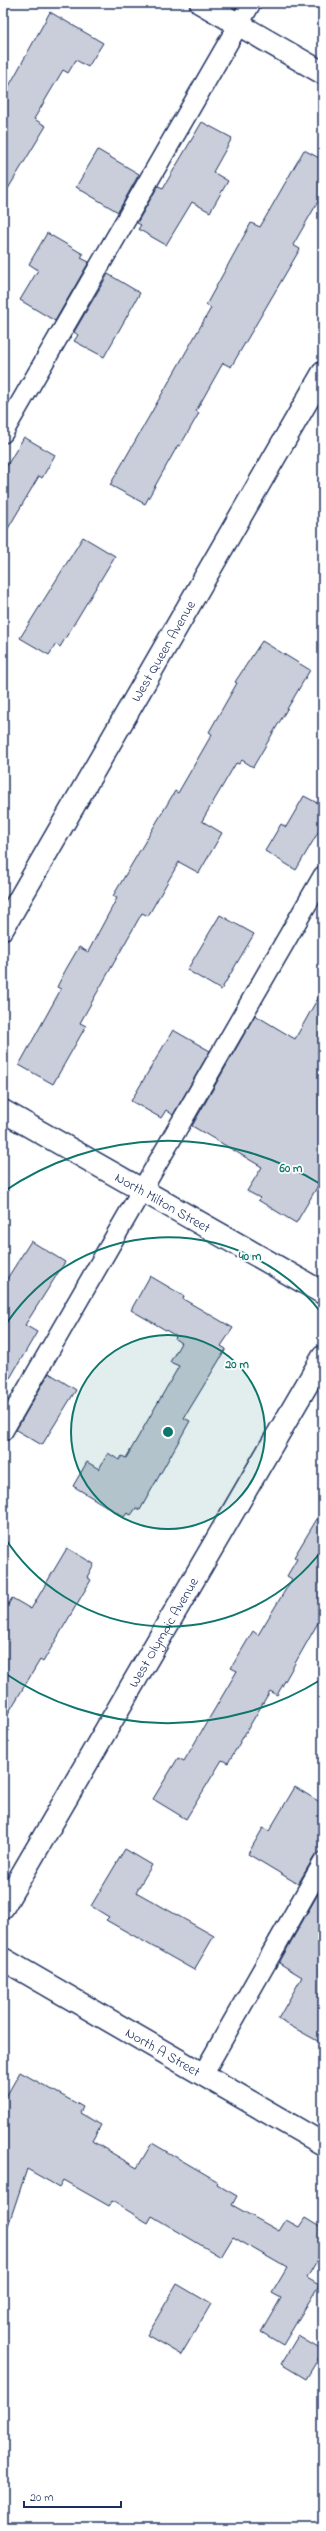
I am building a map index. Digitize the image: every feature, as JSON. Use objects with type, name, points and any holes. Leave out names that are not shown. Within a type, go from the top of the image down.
[{"type":"street","points":[[201,3],[323,73]]},
{"type":"street","name":"West Queen Avenue","points":[[3,928],[323,373]]},
{"type":"street","name":"North Milton Street","points":[[3,1111],[323,1293]]},
{"type":"street","name":"West Olympic Avenue","points":[[3,1907],[323,1357]]},
{"type":"street","name":"North A Street","points":[[3,1959],[323,2144]]},
{"type":"lane","points":[[3,433],[251,3]]},
{"type":"lane","points":[[3,1431],[323,876]]},
{"type":"lane","points":[[203,2074],[323,1863]]},
{"type":"building","points":[[50,12],[103,43],[88,67],[76,60],[68,73],[63,70],[34,119],[46,126],[3,197],[3,97]]},
{"type":"building","points":[[202,122],[232,138],[213,172],[228,181],[210,212],[192,202],[166,245],[138,229],[141,225],[137,223],[158,186],[163,188]]},
{"type":"building","points":[[98,150],[139,174],[118,212],[76,187]]},
{"type":"building","points":[[304,150],[323,160],[323,193],[293,245],[300,249],[231,367],[223,363],[196,411],[199,413],[180,446],[178,445],[145,504],[110,485],[211,308],[206,305],[251,223],[260,227]]},
{"type":"building","points":[[47,233],[83,254],[81,258],[89,262],[55,321],[20,300],[38,270],[29,264]]},
{"type":"building","points":[[108,274],[140,293],[104,357],[74,341],[78,335],[74,332]]},
{"type":"building","points":[[24,437],[55,455],[42,478],[39,476],[3,537],[3,472]]},
{"type":"building","points":[[83,537],[115,556],[60,647],[56,644],[49,655],[20,638]]},
{"type":"building","points":[[262,641],[310,670],[253,767],[242,760],[239,764],[236,763],[202,821],[222,833],[199,873],[179,862],[148,916],[142,913],[80,1023],[86,1026],[53,1084],[19,1065],[61,989],[57,987],[65,971],[79,947],[88,952],[117,898],[113,896],[175,791],[178,793],[212,734],[209,732],[237,683],[235,682]]},
{"type":"building","points":[[304,796],[323,806],[323,824],[296,870],[265,851],[281,824],[286,827]]},
{"type":"building","points":[[220,915],[254,934],[221,990],[187,970]]},
{"type":"building","points":[[323,989],[323,1177],[296,1223],[258,1200],[260,1198],[247,1191],[262,1167],[192,1126],[255,1015],[295,1039]]},
{"type":"building","points":[[173,1030],[210,1051],[173,1115],[166,1110],[161,1118],[131,1101]]},
{"type":"building","points":[[31,1241],[65,1262],[25,1325],[37,1332],[3,1390],[3,1285]]},
{"type":"building","points":[[150,1276],[184,1296],[183,1299],[233,1328],[221,1346],[226,1349],[184,1418],[190,1421],[140,1510],[136,1508],[131,1515],[127,1513],[124,1517],[73,1486],[87,1462],[99,1469],[108,1453],[119,1460],[122,1456],[126,1458],[179,1366],[170,1362],[181,1343],[175,1339],[176,1336],[131,1310]]},
{"type":"building","points":[[49,1373],[76,1390],[42,1445],[16,1430]]},
{"type":"building","points":[[323,1509],[323,1614],[277,1695],[270,1691],[228,1763],[222,1760],[186,1819],[153,1799],[178,1758],[184,1761],[237,1671],[231,1668],[253,1631],[258,1635],[292,1579],[287,1576],[297,1559],[294,1557]]},
{"type":"building","points":[[67,1548],[94,1564],[87,1577],[91,1580],[43,1662],[40,1660],[3,1722],[3,1613],[12,1598],[31,1609]]},
{"type":"building","points":[[295,1787],[323,1804],[323,1852],[314,1857],[298,1884],[248,1854],[263,1828],[269,1831]]},
{"type":"building","points":[[125,1849],[152,1865],[136,1892],[214,1936],[194,1970],[106,1920],[109,1917],[91,1906]]},
{"type":"building","points":[[323,1885],[323,2044],[278,2019],[302,1977],[279,1963]]},
{"type":"building","points":[[20,2072],[83,2107],[80,2113],[101,2125],[92,2141],[137,2168],[152,2143],[217,2181],[216,2184],[237,2196],[232,2205],[279,2231],[286,2220],[299,2227],[305,2218],[323,2229],[323,2250],[307,2278],[319,2285],[283,2345],[261,2332],[281,2298],[272,2293],[287,2268],[233,2237],[221,2257],[152,2216],[148,2223],[112,2201],[109,2206],[63,2180],[59,2187],[27,2169],[8,2226],[3,2225],[3,2102]]},
{"type":"building","points":[[177,2284],[211,2304],[181,2355],[147,2335]]},
{"type":"building","points":[[298,2336],[323,2351],[306,2379],[281,2364]]}]
